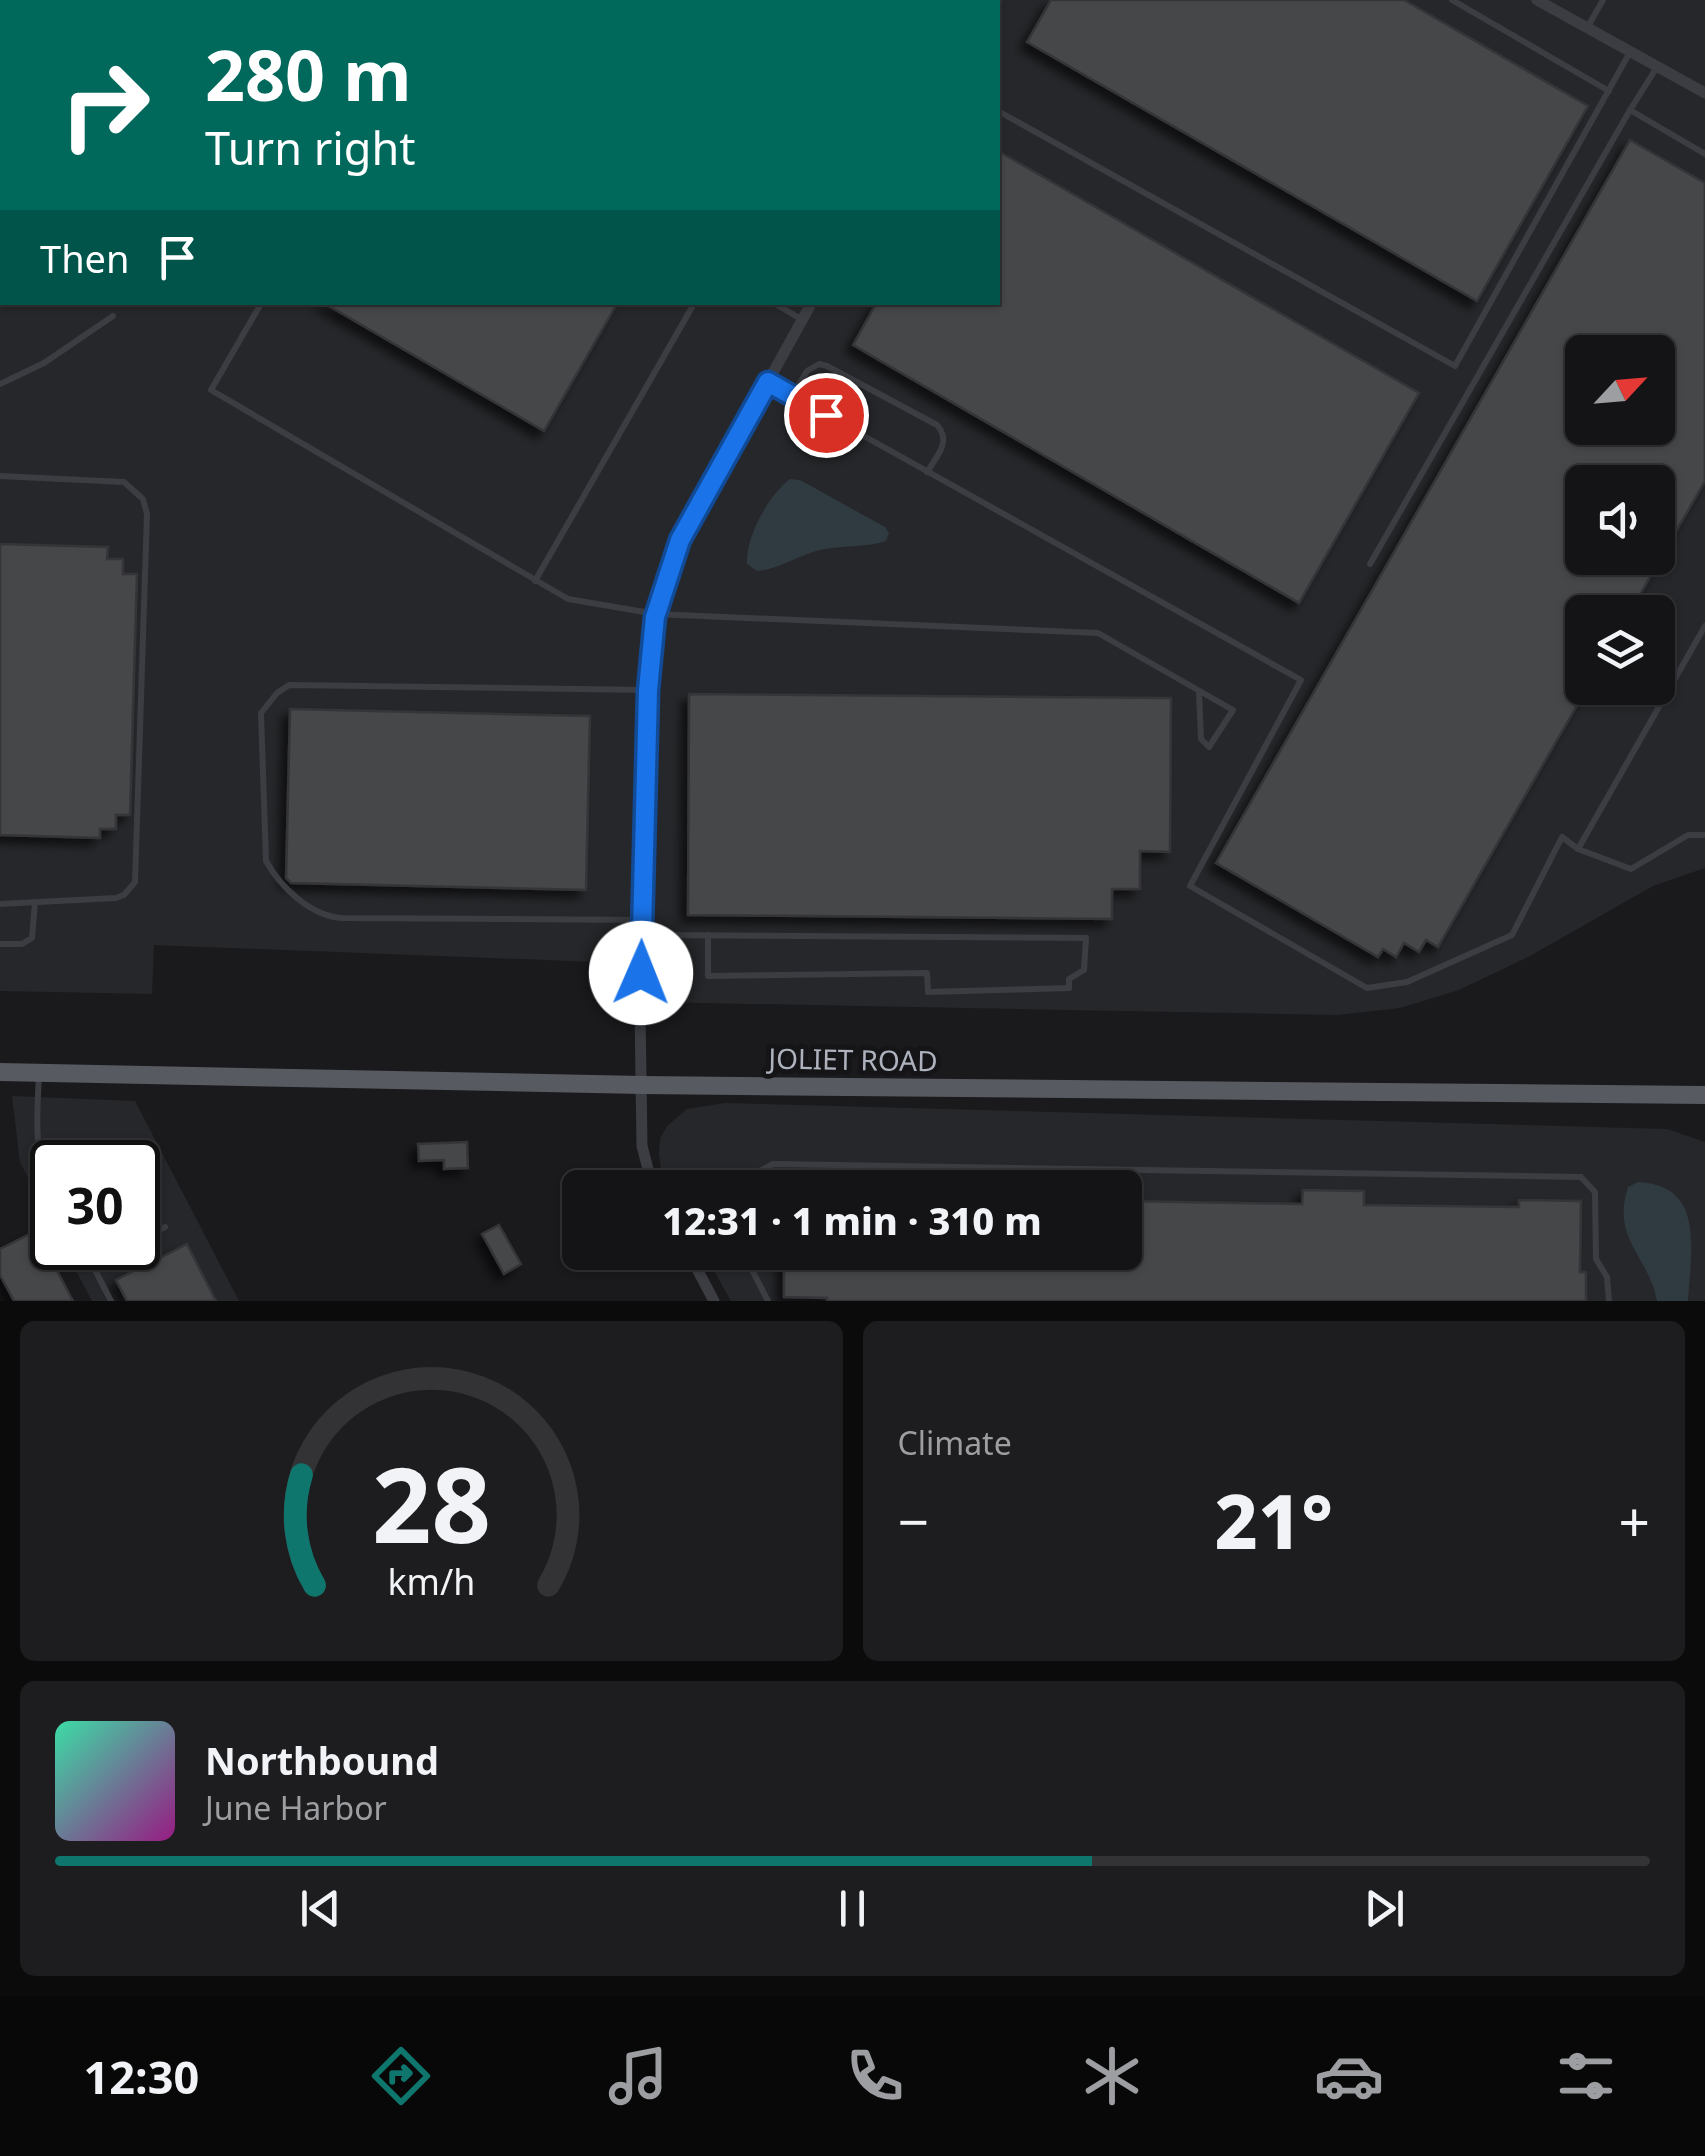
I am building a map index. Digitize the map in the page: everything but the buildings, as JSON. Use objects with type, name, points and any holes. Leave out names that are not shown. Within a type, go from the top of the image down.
[{"type":"main road","name":"JOLIET ROAD","points":[[0,1072],[642,1085],[1705,1095]]},
{"type":"street","points":[[1538,0],[1705,94]]},
{"type":"street","points":[[649,1170],[642,1146],[642,920],[648,690],[656,614],[680,540],[810,305]]},
{"type":"street","points":[[698,1270],[714,1301]]},
{"type":"lane","points":[[1452,0],[1609,91]]},
{"type":"lane","points":[[1587,28],[1603,0]]},
{"type":"lane","points":[[1000,112],[1455,366],[1631,52]]},
{"type":"lane","points":[[1370,564],[1657,67]]},
{"type":"lane","points":[[1630,110],[1705,154]]},
{"type":"lane","points":[[260,305],[211,390],[568,599],[656,614],[1098,633],[1233,710],[1209,747],[1201,739],[1199,692]]},
{"type":"lane","points":[[535,580],[694,305]]},
{"type":"lane","points":[[777,305],[802,320]]},
{"type":"lane","points":[[0,384],[44,362],[113,316]]},
{"type":"lane","points":[[792,396],[807,372],[818,364],[828,366],[936,425],[944,435],[944,443],[927,472]]},
{"type":"lane","points":[[768,382],[1301,680],[1190,886],[1367,988],[1407,982],[1512,935],[1562,838],[1578,849],[1632,869],[1688,835],[1705,835]]},
{"type":"lane","points":[[0,476],[124,482],[142,499],[147,514],[135,882],[116,898],[0,904]]},
{"type":"lane","points":[[1578,849],[1705,626]]},
{"type":"lane","points":[[642,920],[342,918],[316,912],[266,862],[261,713],[289,685],[648,690]]},
{"type":"lane","points":[[0,944],[22,944],[32,938],[36,902]]},
{"type":"lane","points":[[642,935],[708,935],[1086,938],[1084,970],[1070,979],[1069,988],[928,992],[927,973],[708,976],[708,935]]},
{"type":"lane","points":[[38,1140],[40,1073]]},
{"type":"lane","points":[[762,1170],[773,1164],[1581,1177],[1595,1192],[1596,1259],[1607,1277],[1609,1301]]},
{"type":"lane","points":[[160,1231],[165,1228]]},
{"type":"lane","points":[[94,1270],[111,1301]]},
{"type":"lane","points":[[753,1270],[768,1301]]},
{"type":"shaded area","points":[[1000,0],[1705,0],[1705,868],[1653,886],[1530,956],[1459,990],[1400,1008],[1337,1015],[651,1002],[650,964],[154,945],[152,994],[0,991],[0,305],[1000,305]]},
{"type":"shaded area","points":[[790,479],[800,480],[885,527],[889,533],[886,541],[820,550],[757,571],[747,564],[754,530],[774,495]]},
{"type":"shaded area","points":[[12,1096],[135,1101],[155,1140],[30,1140],[30,1182],[20,1162]]},
{"type":"shaded area","points":[[725,1103],[1667,1129],[1705,1142],[1705,1301],[731,1301],[714,1270],[1142,1270],[1142,1170],[661,1170],[660,1139],[667,1126],[687,1109]]},
{"type":"shaded area","points":[[160,1149],[239,1301],[92,1301],[76,1270],[160,1270]]},
{"type":"shaded area","points":[[1638,1182],[1660,1186],[1684,1207],[1691,1241],[1688,1301],[1657,1301],[1633,1247],[1624,1221],[1624,1205],[1628,1187]]},
{"type":"route","points":[[641,973],[648,690],[655,617],[680,540],[768,382],[826,415]]}]
